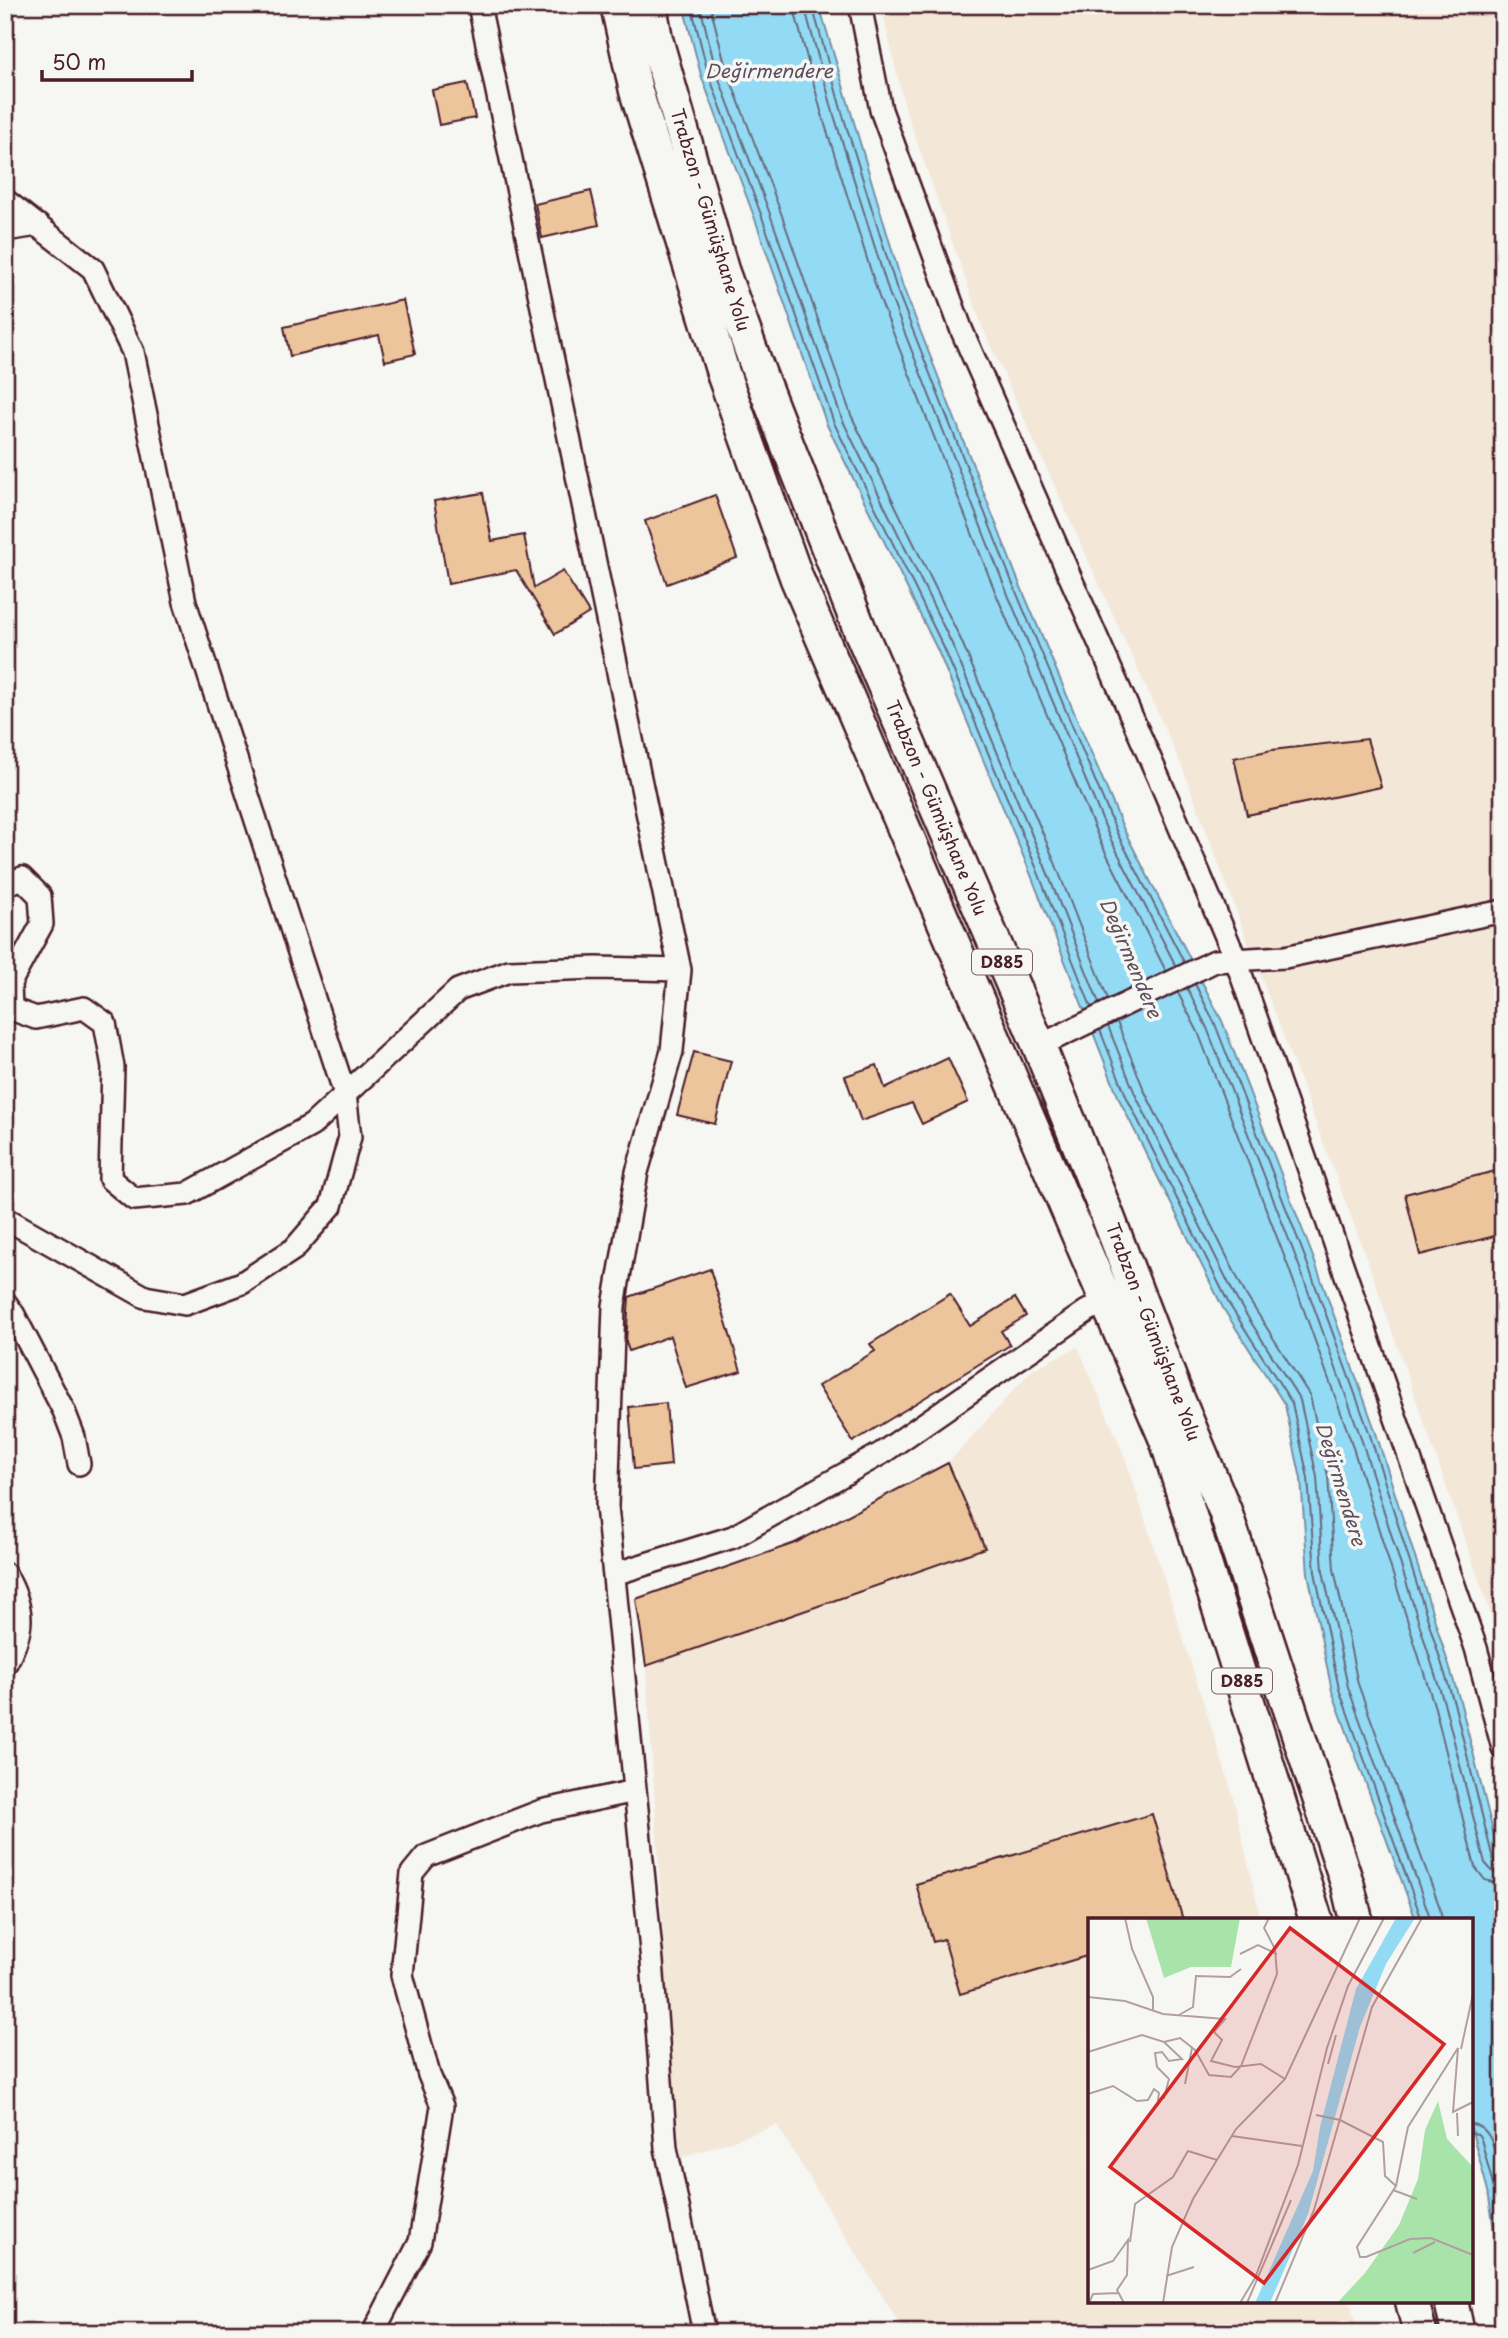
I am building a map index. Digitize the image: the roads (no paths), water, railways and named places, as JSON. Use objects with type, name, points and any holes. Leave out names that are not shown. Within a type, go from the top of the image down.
[{"type":"highway","name":"Trabzon - Gümüşhane Yolu","points":[[617,5],[636,91],[724,376],[797,579],[1167,1442],[1314,1918]]},
{"type":"highway","name":"Trabzon - Gümüşhane Yolu","points":[[650,5],[656,38],[722,270],[760,375],[865,642],[1051,1040],[1108,1217],[1178,1399],[1225,1511],[1348,1886],[1356,1918]]},
{"type":"highway","points":[[1412,2303],[1420,2333]]},
{"type":"highway","points":[[1451,2303],[1458,2333]]},
{"type":"street","points":[[478,5],[680,970],[672,1051],[637,1172],[614,1306],[607,1506],[652,1962],[666,2148],[704,2333]]},
{"type":"street","points":[[860,5],[881,110],[962,331],[1163,788],[1472,1635],[1503,1748]]},
{"type":"street","points":[[5,200],[93,269],[133,352],[185,603],[345,1094],[350,1138],[331,1206],[293,1249],[242,1283],[185,1304],[145,1297],[5,1218]]},
{"type":"street","points":[[5,230],[38,225]]},
{"type":"street","points":[[5,884],[22,878],[40,896],[43,924],[10,983],[11,1009],[36,1018],[84,1008],[105,1023],[113,1067],[110,1178],[134,1199],[187,1194],[312,1125],[457,990],[509,971],[596,968],[680,970]]},
{"type":"street","points":[[1051,1040],[1225,960],[1285,957],[1503,911]]},
{"type":"street","points":[[614,1574],[733,1537],[883,1452],[1087,1311],[1106,1301]]},
{"type":"street","points":[[5,1303],[15,1315],[64,1411],[74,1437],[79,1464]]},
{"type":"street","points":[[5,1574],[18,1597],[22,1624],[5,1665]]},
{"type":"street","points":[[373,2333],[420,2242],[442,2106],[429,2075],[402,1975],[412,1873],[426,1856],[541,1811],[635,1791]]},
{"type":"water","name":"Değirmendere","points":[[683,5],[819,5],[903,287],[1018,580],[1124,830],[1222,1021],[1313,1257],[1375,1430],[1460,1701],[1503,1871],[1503,2287],[1488,2191],[1473,2135],[1473,1918],[1415,1918],[1332,1691],[1308,1573],[1301,1479],[1285,1405],[1223,1308],[1120,1101],[1029,870],[938,651],[827,425],[701,75]]}]
